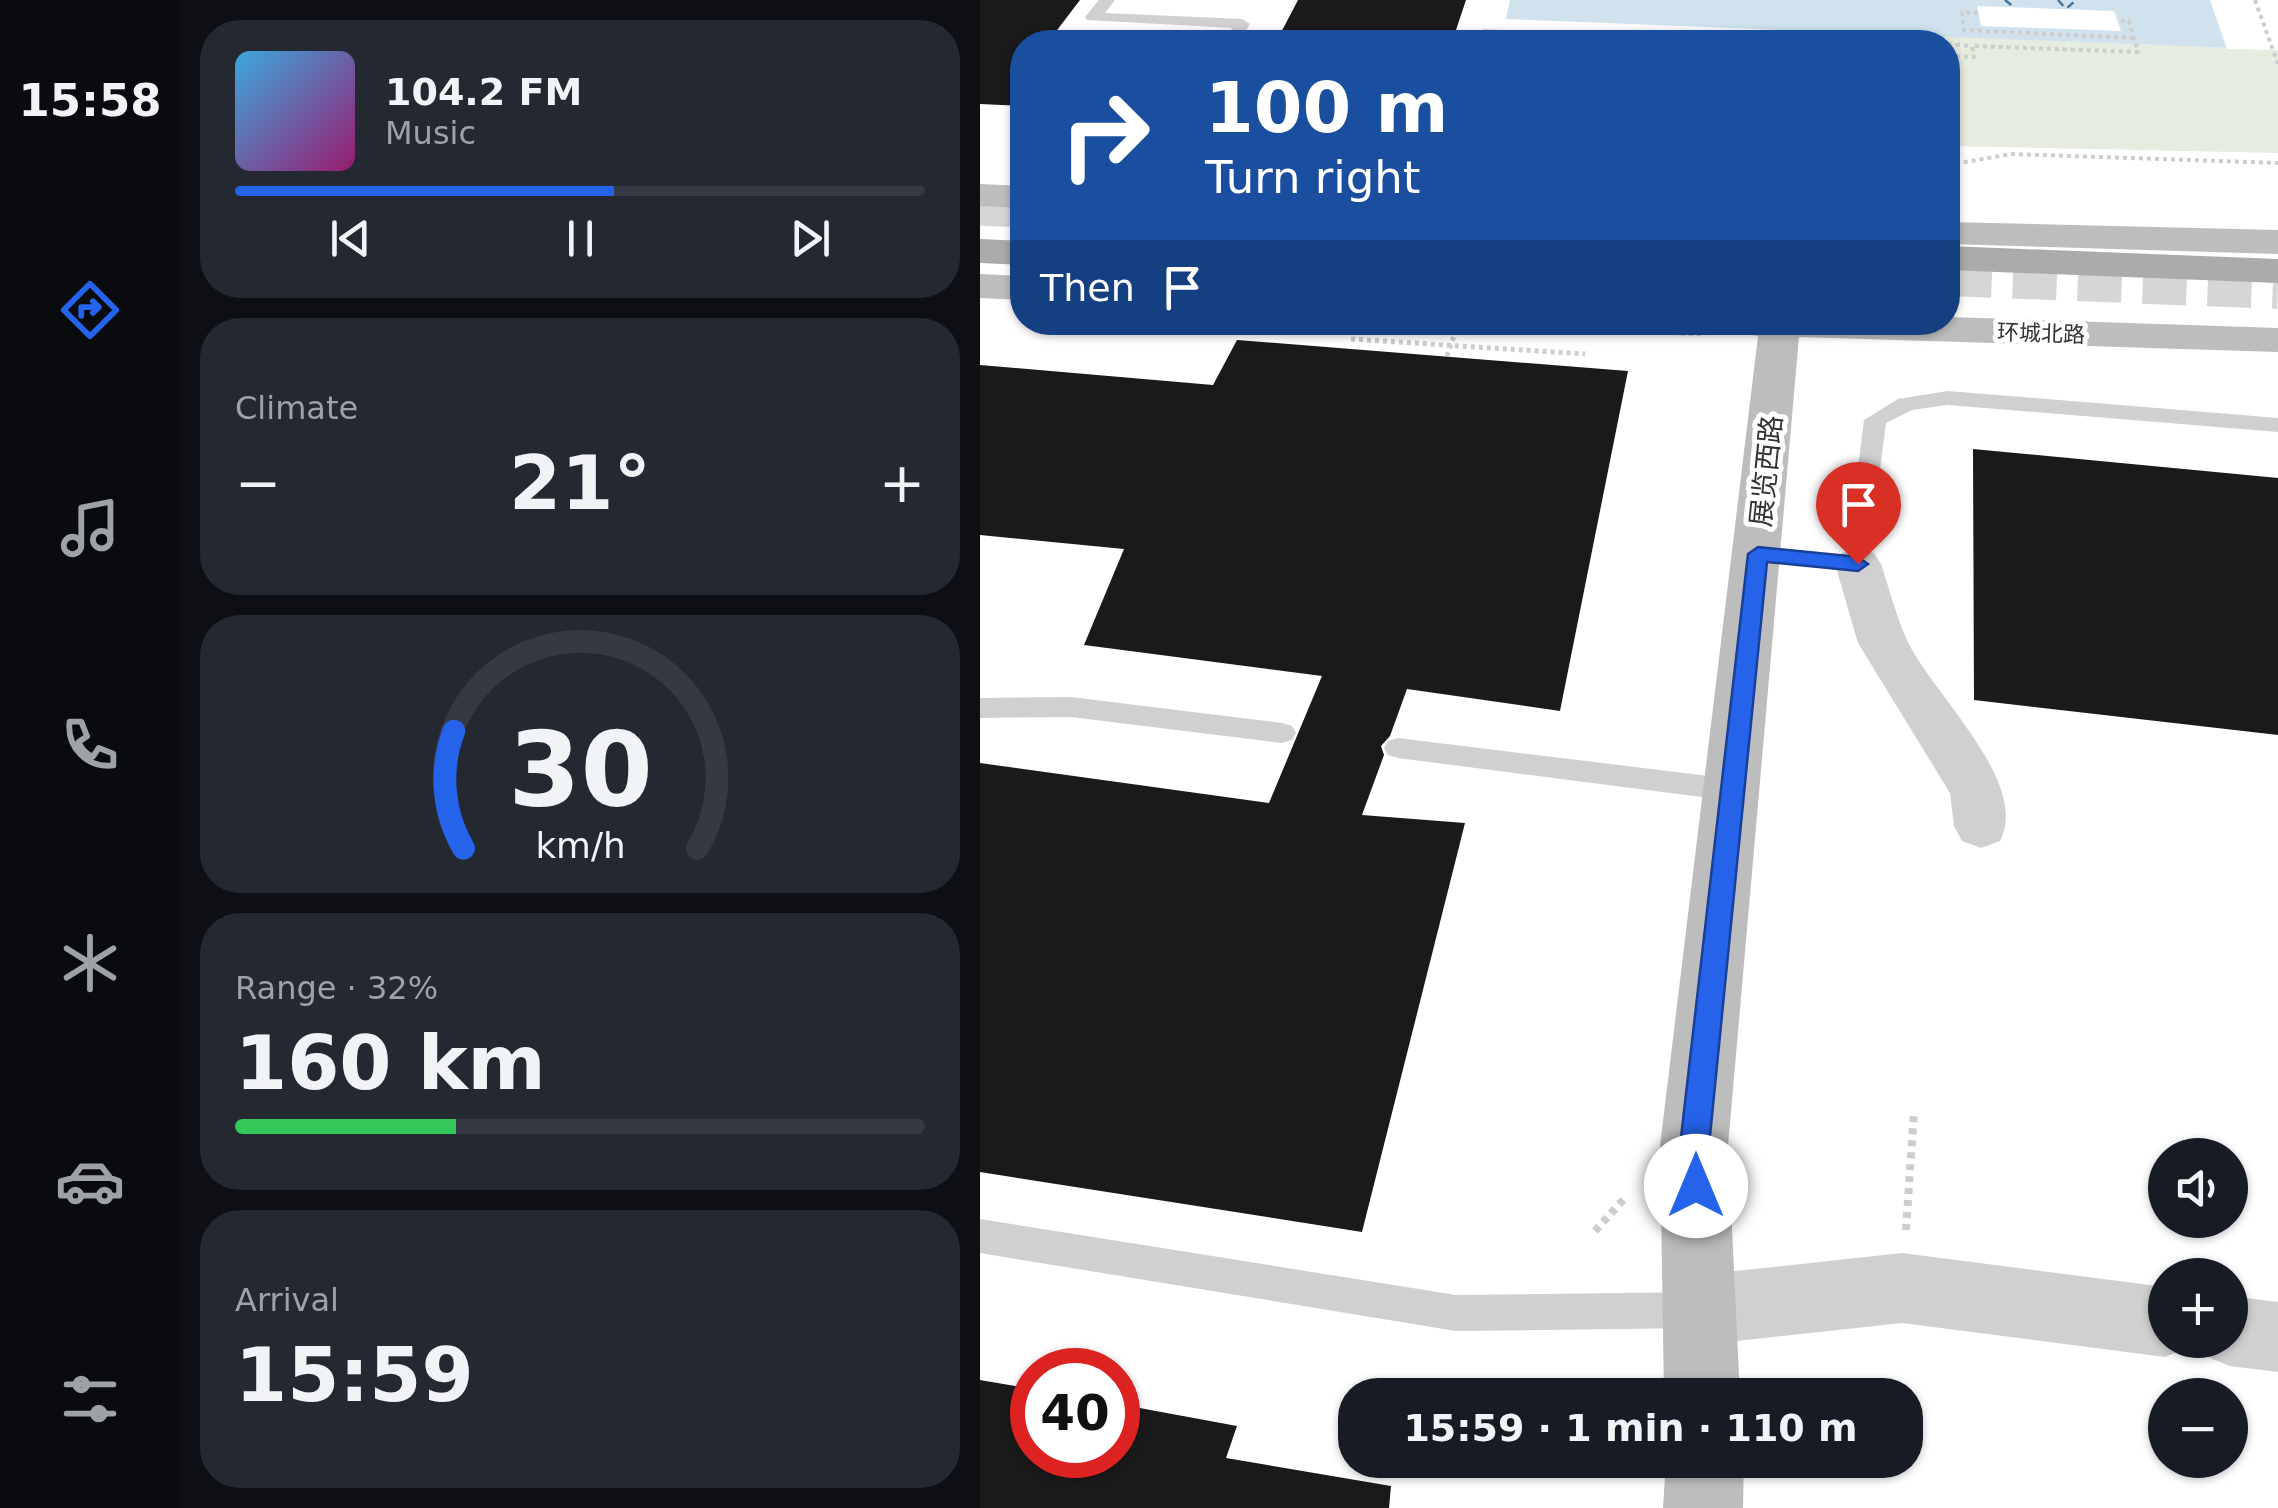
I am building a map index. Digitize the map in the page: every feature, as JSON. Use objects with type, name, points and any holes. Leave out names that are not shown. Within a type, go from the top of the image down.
[{"type":"main road","points":[[980,214],[1010,215]]},
{"type":"main road","points":[[980,251],[1010,252]]},
{"type":"main road","points":[[1960,258],[2278,271]]},
{"type":"main road","name":"环城北路","points":[[1960,295],[2278,307]]},
{"type":"street","points":[[980,194],[1010,196]]},
{"type":"street","points":[[1960,233],[2278,242]]},
{"type":"street","points":[[980,286],[1010,287]]},
{"type":"street","name":"环城北路","points":[[1960,330],[2278,340]]},
{"type":"street","name":"展览西路","points":[[1702,1378],[1694,1146],[1758,554],[1762,335]]},
{"type":"street","points":[[1858,564],[1883,643],[1977,791],[1981,826]]},
{"type":"street","points":[[1700,1310],[1902,1288],[2148,1320]]},
{"type":"street","points":[[2248,1333],[2278,1337]]},
{"type":"street","points":[[1703,1508],[1704,1478]]},
{"type":"lane","points":[[1106,0],[1093,17],[1242,24],[1239,30]]},
{"type":"lane","points":[[1758,554],[1858,564],[1874,420],[1906,404],[1948,398],[2278,425]]},
{"type":"lane","points":[[980,708],[1071,707],[1282,733]]},
{"type":"lane","points":[[1398,748],[1732,790]]},
{"type":"lane","points":[[980,1236],[1456,1313],[1700,1310]]},
{"type":"path","points":[[2255,0],[2278,64]]},
{"type":"path","points":[[1978,14],[1962,12],[1964,30],[2134,38]]},
{"type":"path","points":[[1960,45],[2138,52],[2129,21],[2118,21]]},
{"type":"path","points":[[1960,56],[1974,57],[1972,46]]},
{"type":"path","points":[[1960,163],[2010,154],[2278,163]]},
{"type":"path","points":[[1446,356],[1454,335]]},
{"type":"path","points":[[1350,339],[1585,354]]},
{"type":"path","points":[[1902,1288],[1914,1111]]},
{"type":"path","points":[[1595,1232],[1624,1199]]},
{"type":"shaded area","points":[[1960,37],[2278,50],[2278,153],[1960,146]]},
{"type":"water","points":[[1510,0],[2278,0],[2278,50],[1960,37],[1960,30],[1780,30],[1506,19]]},
{"type":"pier","points":[[2210,0],[2278,0],[2278,50],[2227,49]]},
{"type":"pier","points":[[1977,6],[2114,11],[2121,31],[1981,26]]},
{"type":"building","points":[[980,0],[1080,0],[1057,30],[1010,30],[1010,105],[980,104]]},
{"type":"building","points":[[1298,0],[1466,0],[1456,30],[1282,30]]},
{"type":"building","points":[[1237,340],[1628,371],[1560,711],[1407,689],[1390,736],[1381,746],[1384,755],[1362,815],[1465,823],[1362,1232],[980,1172],[980,763],[1269,803],[1322,676],[1084,645],[1124,549],[980,535],[980,365],[1213,385]]},
{"type":"building","points":[[1973,449],[2278,478],[2278,735],[1974,700]]},
{"type":"building","points":[[980,1380],[1010,1385],[1010,1478],[1140,1478],[1140,1408],[1237,1426],[1226,1458],[1391,1486],[1389,1508],[980,1508]]},
{"type":"ferry route","points":[[2005,0],[2014,7]]},
{"type":"ferry route","points":[[2058,0],[2066,9],[2076,0]]},
{"type":"tunnel","points":[[980,208],[1010,209]]},
{"type":"tunnel","points":[[1960,274],[2278,287]]},
{"type":"route","points":[[1696,1186],[1694,1146],[1758,554],[1858,564]]}]
